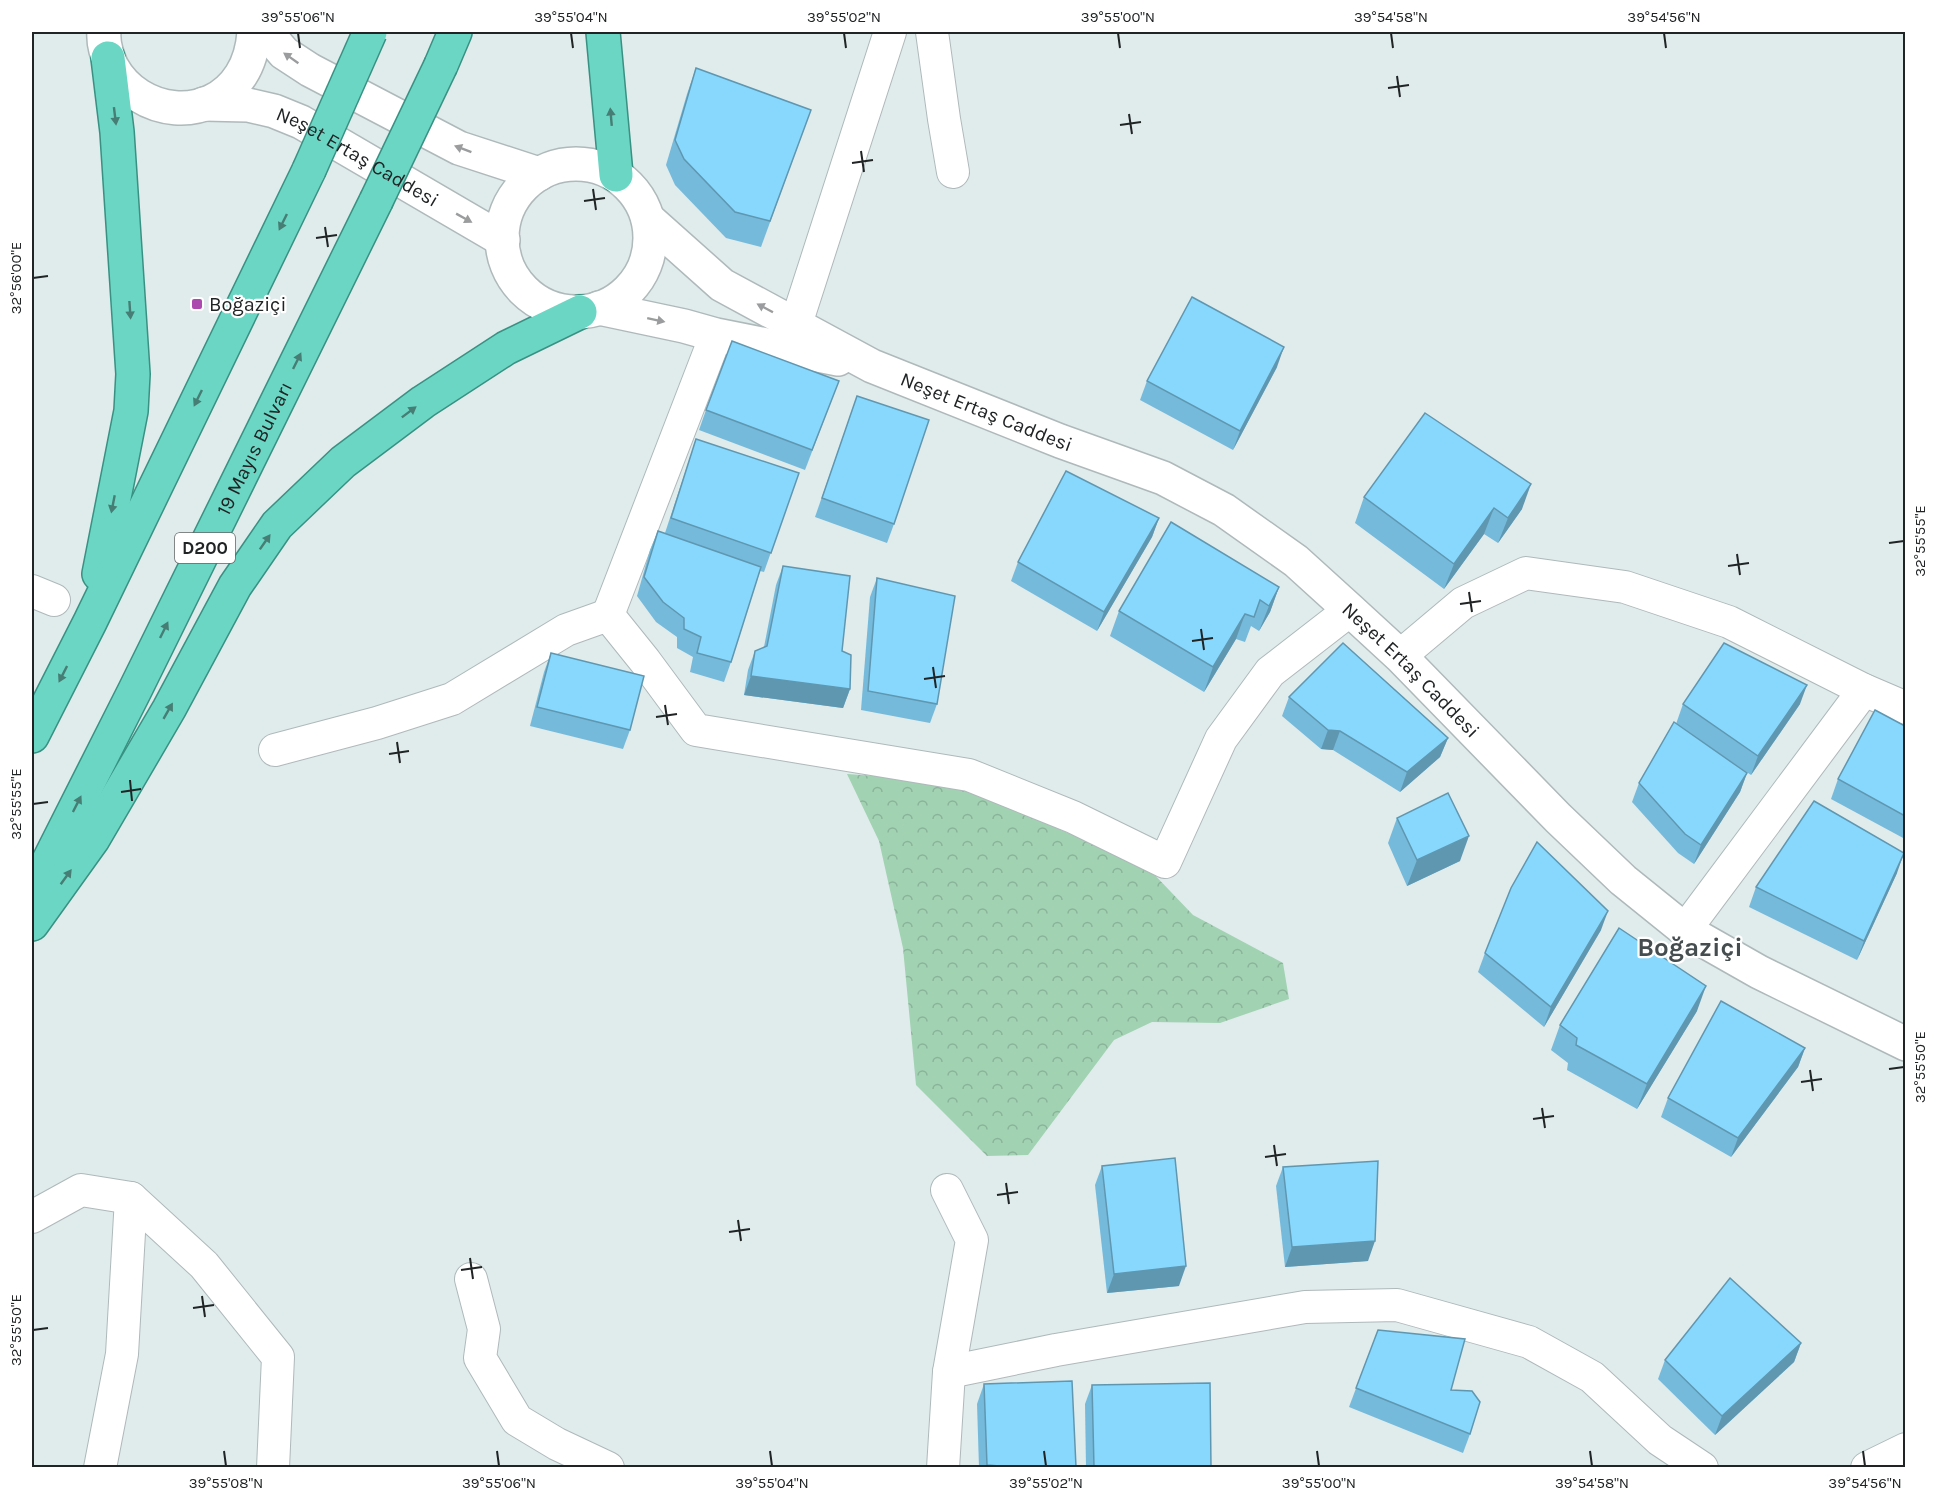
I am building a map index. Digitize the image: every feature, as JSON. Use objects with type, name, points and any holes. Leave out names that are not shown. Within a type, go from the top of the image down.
[{"type":"highway","points":[[32,736],[90,622],[309,170],[370,32]]},
{"type":"highway","name":"19 Mayıs Bulvarı","points":[[32,894],[376,201],[455,32]]},
{"type":"highway","points":[[603,32],[616,175]]},
{"type":"highway","points":[[90,622],[126,444],[133,374],[117,132],[106,45]]},
{"type":"highway","points":[[32,924],[93,839],[169,709],[235,586],[277,525],[343,462],[423,402],[506,348],[589,310]]},
{"type":"main road","points":[[204,104],[224,93],[241,76],[251,56],[254,32]]},
{"type":"main road","points":[[266,32],[284,53],[310,70],[419,128],[459,148],[539,174]]},
{"type":"main road","name":"Neşet Ertaş Caddesi","points":[[106,45],[119,79],[136,95],[157,105],[180,108],[204,104],[248,105],[274,111],[301,122],[503,240]]},
{"type":"main road","points":[[578,164],[598,167],[616,175],[630,187],[641,202],[648,219],[650,242],[646,264],[635,283],[618,298],[589,310],[560,310],[542,303],[526,292],[514,277],[505,258],[503,240],[505,220],[512,202],[523,186],[539,174],[557,166],[578,164]]},
{"type":"main road","name":"Neşet Ertaş Caddesi","points":[[648,219],[722,285],[872,366],[1060,441],[1163,478],[1233,516],[1296,561],[1350,610],[1400,656],[1566,826],[1623,880],[1685,930],[1759,972],[1905,1044]]},
{"type":"main road","name":"Neşet Ertaş Caddesi","points":[[589,310],[684,326],[872,366]]},
{"type":"street","points":[[796,324],[891,32]]},
{"type":"street","points":[[932,32],[953,172]]},
{"type":"street","points":[[275,750],[377,723],[452,699],[566,630],[608,615],[716,334]]},
{"type":"street","points":[[1400,656],[1463,603],[1526,573],[1625,587],[1729,622],[1864,690],[1905,708]]},
{"type":"street","points":[[608,615],[696,730],[969,775],[1073,817],[1165,862],[1221,739],[1270,672],[1350,610]]},
{"type":"street","points":[[1685,930],[1864,690]]},
{"type":"street","points":[[32,1217],[81,1190],[131,1198],[204,1265],[278,1357],[273,1467]]},
{"type":"street","points":[[943,1467],[949,1372],[972,1240],[947,1190]]},
{"type":"street","points":[[100,1467],[122,1354],[131,1198]]},
{"type":"street","points":[[471,1279],[484,1329],[480,1358],[518,1420],[557,1444],[608,1467]]},
{"type":"street","points":[[949,1372],[1056,1350],[1305,1307],[1397,1305],[1530,1342],[1592,1377],[1660,1440],[1702,1467]]},
{"type":"street","points":[[1867,1467],[1905,1449]]},
{"type":"green space","points":[[847,774],[949,781],[1148,868],[1193,915],[1283,963],[1289,999],[1220,1023],[1152,1022],[1114,1040],[1028,1155],[987,1156],[916,1085],[903,948],[879,841]]},
{"type":"building","points":[[696,68],[811,110],[770,221],[735,212],[684,159],[675,140]]},
{"type":"building","points":[[1192,297],[1284,347],[1240,431],[1147,381]]},
{"type":"building","points":[[732,341],[839,381],[812,450],[706,410]]},
{"type":"building","points":[[857,396],[929,420],[894,524],[822,498]]},
{"type":"building","points":[[1425,413],[1531,484],[1508,518],[1494,508],[1454,564],[1364,497]]},
{"type":"building","points":[[696,439],[799,473],[771,553],[671,518]]},
{"type":"building","points":[[1066,471],[1159,518],[1104,612],[1018,562]]},
{"type":"building","points":[[1171,522],[1279,587],[1269,606],[1260,600],[1254,617],[1245,614],[1213,667],[1119,611]]},
{"type":"building","points":[[658,531],[761,567],[731,662],[697,653],[701,637],[684,629],[684,618],[663,602],[644,577]]},
{"type":"building","points":[[783,566],[850,576],[842,651],[851,655],[850,689],[751,676],[755,651],[767,646]]},
{"type":"building","points":[[877,578],[955,596],[937,704],[868,691]]},
{"type":"building","points":[[1343,643],[1448,738],[1407,772],[1340,731],[1328,730],[1289,697]]},
{"type":"building","points":[[1724,643],[1807,685],[1758,756],[1683,704]]},
{"type":"building","points":[[551,653],[644,676],[630,730],[537,707]]},
{"type":"building","points":[[1875,710],[1905,726],[1905,816],[1838,779]]},
{"type":"building","points":[[1674,722],[1747,773],[1701,845],[1685,834],[1639,783]]},
{"type":"building","points":[[1448,793],[1469,836],[1417,860],[1397,818]]},
{"type":"building","points":[[1814,801],[1904,853],[1864,941],[1756,887]]},
{"type":"building","points":[[1537,842],[1608,911],[1551,1007],[1485,953],[1511,888]]},
{"type":"building","points":[[1619,928],[1706,986],[1647,1084],[1576,1045],[1577,1038],[1560,1025]]},
{"type":"building","points":[[1721,1001],[1805,1048],[1738,1138],[1668,1098]]},
{"type":"building","points":[[1175,1158],[1186,1266],[1114,1274],[1102,1166]]},
{"type":"building","points":[[1378,1161],[1375,1241],[1292,1247],[1283,1167]]},
{"type":"building","points":[[1730,1278],[1801,1343],[1722,1416],[1665,1360]]},
{"type":"building","points":[[1378,1330],[1465,1339],[1451,1390],[1472,1391],[1480,1402],[1470,1434],[1356,1388]]},
{"type":"building","points":[[1072,1381],[1076,1467],[987,1465],[984,1384]]},
{"type":"building","points":[[1210,1383],[1211,1467],[1094,1467],[1092,1385]]},
{"type":"place","name":"Boğaziçi","points":[[197,304]]},
{"type":"district","name":"Boğaziçi","points":[[1690,947]]}]
